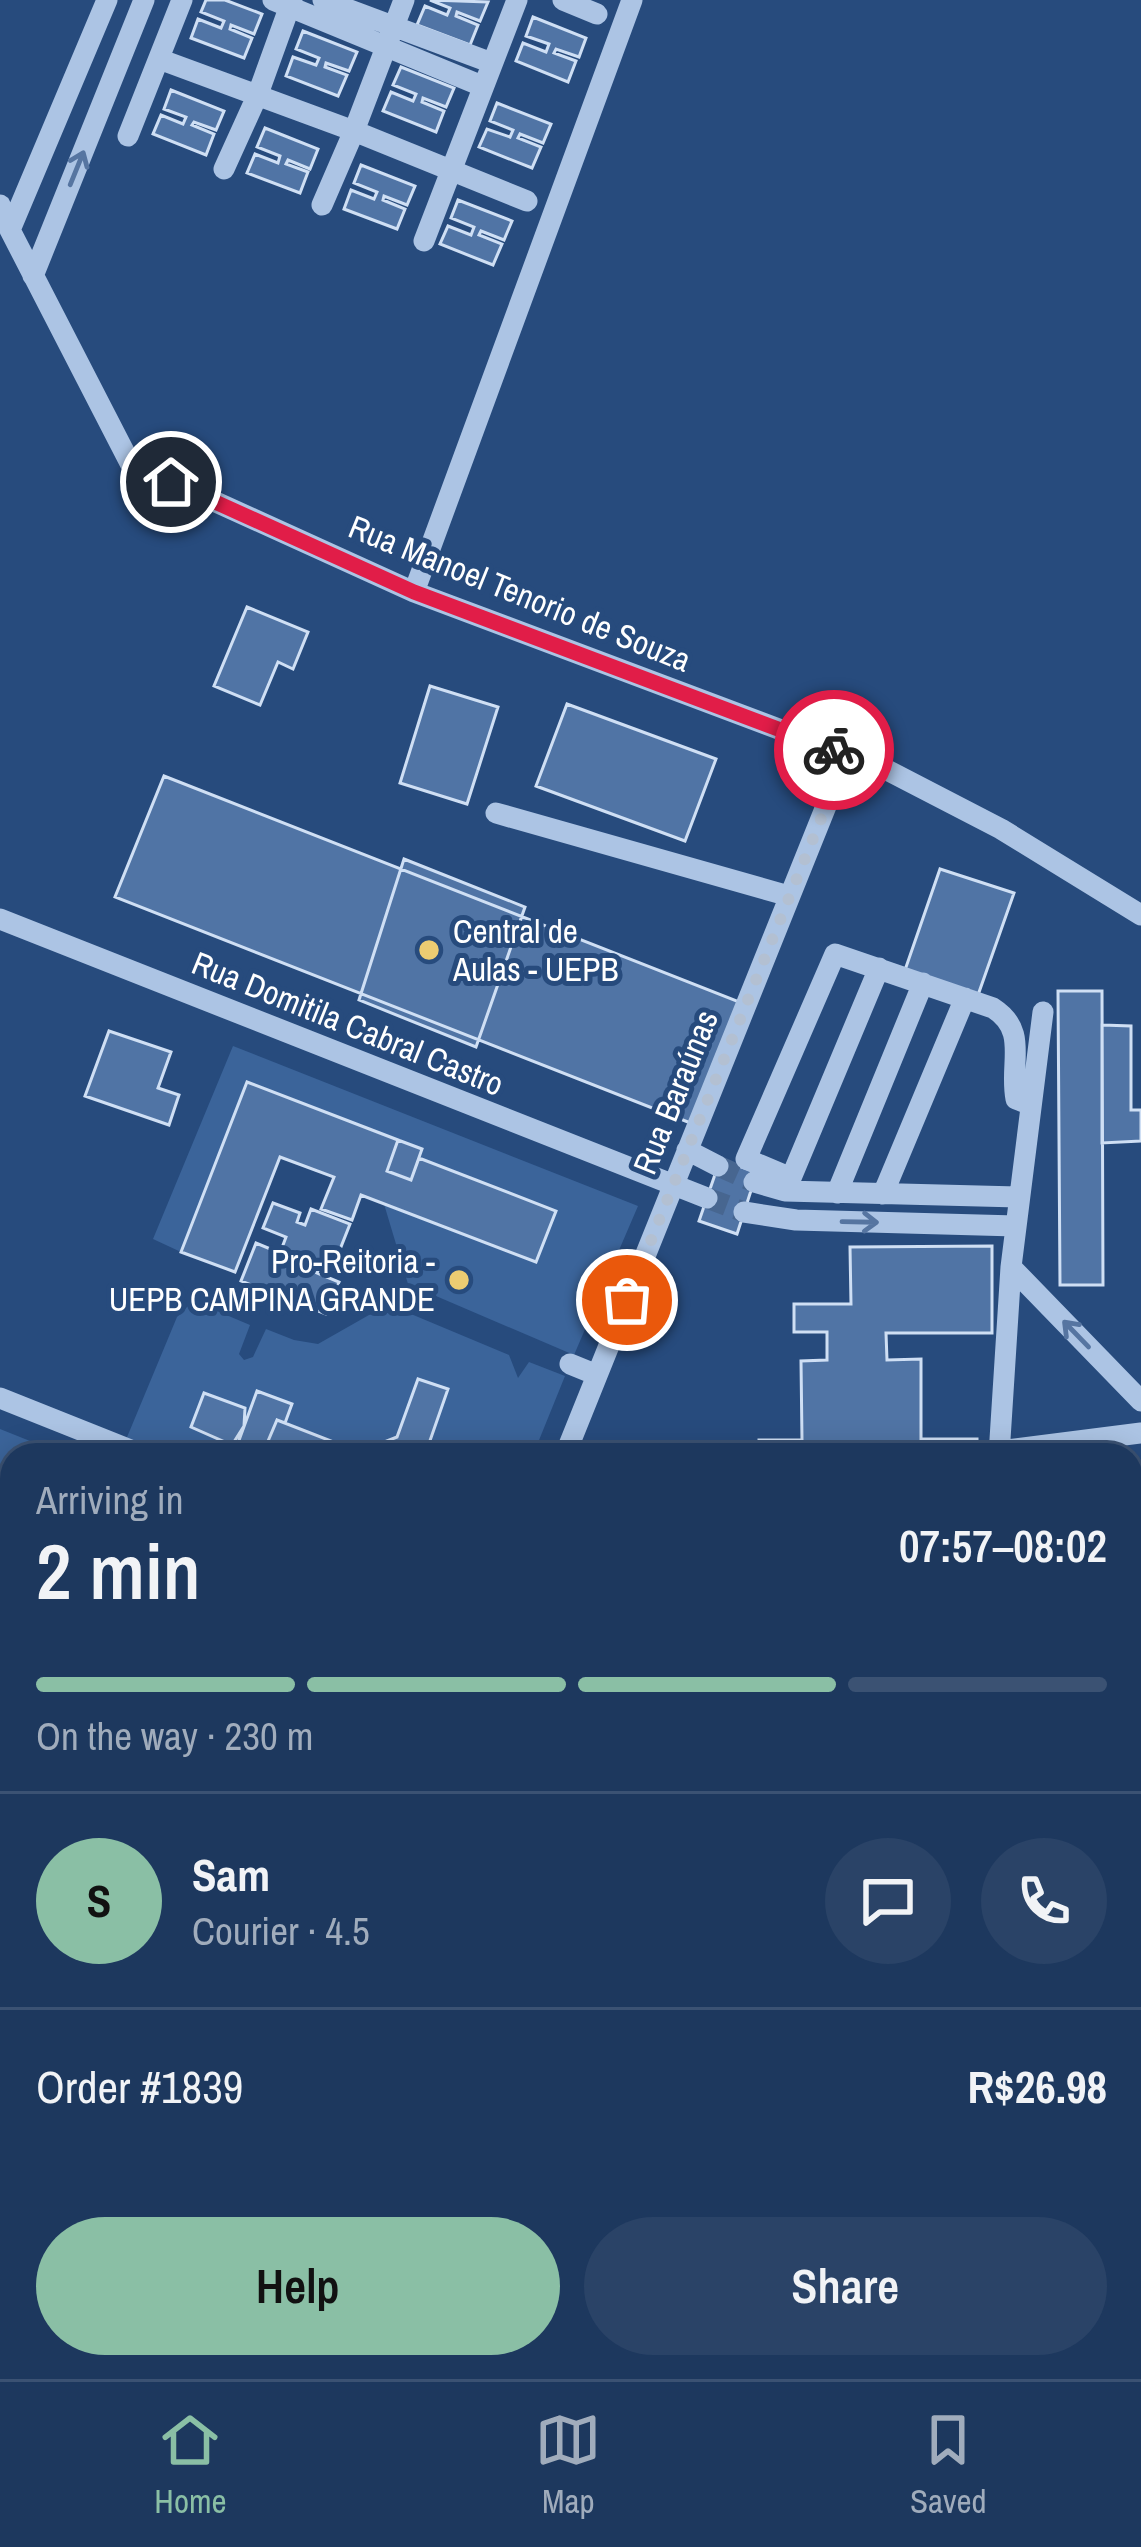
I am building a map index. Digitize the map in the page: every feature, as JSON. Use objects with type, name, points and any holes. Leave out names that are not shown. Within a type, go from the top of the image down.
[{"type":"street","points":[[10,230],[106,0]]},
{"type":"street","points":[[33,276],[144,0]]},
{"type":"street","points":[[128,136],[182,0]]},
{"type":"street","points":[[323,0],[482,86]]},
{"type":"street","points":[[322,205],[404,0]]},
{"type":"street","points":[[424,241],[517,0]]},
{"type":"street","points":[[562,0],[597,14]]},
{"type":"street","points":[[414,592],[632,0]]},
{"type":"street","points":[[224,169],[258,94],[285,2],[389,37],[492,63]]},
{"type":"street","points":[[159,58],[526,201]]},
{"type":"street","name":"Rua Manoel Tenorio de Souza","points":[[0,206],[130,464],[414,592],[885,769],[1001,829],[1141,915]]},
{"type":"street","name":"Rua Baraúnas","points":[[570,1443],[847,754]]},
{"type":"street","points":[[496,813],[788,896]]},
{"type":"street","name":"Rua Domitila Cabral Castro","points":[[0,920],[707,1198]]},
{"type":"street","points":[[788,1184],[746,1159],[833,956],[838,954],[993,1008],[1008,1018],[1014,1032],[1016,1099],[1031,1105]]},
{"type":"street","points":[[788,1184],[880,968]]},
{"type":"street","points":[[837,1193],[923,983]]},
{"type":"street","points":[[883,1194],[965,998]]},
{"type":"street","points":[[1000,1443],[1011,1268],[1042,1012]]},
{"type":"street","points":[[688,1150],[718,1166]]},
{"type":"street","points":[[1016,1226],[796,1220],[747,1213],[758,1183],[837,1193],[1019,1197]]},
{"type":"street","points":[[1011,1268],[1141,1401]]},
{"type":"street","points":[[570,1364],[597,1375]]},
{"type":"street","points":[[0,1398],[116,1443]]},
{"type":"street","points":[[1070,1443],[1141,1433]]},
{"type":"shaded area","points":[[233,1046],[638,1206],[574,1355],[408,1284],[384,1204],[535,1262],[555,1211],[419,1158],[421,1149],[248,1083],[181,1252],[153,1239]]},
{"type":"shaded area","points":[[189,1305],[205,1306],[250,1325],[239,1354],[244,1360],[253,1357],[266,1329],[318,1344],[369,1315],[399,1309],[509,1355],[518,1378],[529,1362],[565,1376],[538,1443],[125,1442],[177,1317]]},
{"type":"shaded area","points":[[0,1429],[35,1443],[0,1443]]},
{"type":"building","points":[[206,0],[225,0],[262,14],[254,34],[231,25],[230,29],[252,38],[244,58],[191,38],[198,19],[221,28],[224,21],[201,12]]},
{"type":"building","points":[[430,0],[488,2],[480,21],[457,12],[456,16],[478,25],[470,45],[417,25],[425,6],[447,15],[450,8]]},
{"type":"building","points":[[533,17],[586,38],[579,57],[556,49],[554,53],[576,61],[568,82],[516,61],[523,43],[546,52],[549,44],[526,36]]},
{"type":"building","points":[[303,31],[357,52],[349,71],[326,63],[325,67],[347,75],[338,96],[286,76],[293,57],[316,65],[319,58],[296,49]]},
{"type":"building","points":[[401,67],[454,88],[446,107],[423,98],[422,102],[444,111],[436,132],[383,111],[391,92],[413,101],[416,94],[393,85]]},
{"type":"building","points":[[171,90],[224,111],[216,130],[192,125],[214,134],[206,155],[153,134],[161,115],[183,124],[186,117],[164,109]]},
{"type":"building","points":[[497,103],[551,124],[543,143],[520,134],[518,138],[541,147],[532,168],[479,147],[487,129],[510,137],[513,130],[490,121]]},
{"type":"building","points":[[265,128],[318,149],[310,169],[288,160],[286,164],[308,172],[300,193],[247,173],[255,154],[278,163],[280,156],[257,147]]},
{"type":"building","points":[[361,165],[415,186],[407,205],[384,196],[383,200],[405,209],[397,229],[344,209],[351,190],[374,199],[377,192],[354,183]]},
{"type":"building","points":[[458,200],[512,221],[504,240],[481,231],[479,235],[502,244],[493,265],[440,244],[448,226],[471,235],[474,227],[451,218]]},
{"type":"building","points":[[247,607],[308,632],[293,669],[278,662],[260,705],[214,686]]},
{"type":"building","points":[[430,686],[498,707],[467,804],[400,783]]},
{"type":"building","points":[[567,704],[716,759],[685,841],[536,786]]},
{"type":"building","name":"Central de Aulas - UEPB","points":[[164,776],[742,1003],[693,1124],[115,897]]},
{"type":"building","points":[[404,859],[525,907],[476,1047],[359,1000]]},
{"type":"building","points":[[940,869],[1014,893],[978,995],[905,970]]},
{"type":"building","points":[[1058,991],[1102,991],[1103,1285],[1060,1285]]},
{"type":"building","points":[[1102,1025],[1131,1026],[1131,1110],[1141,1110],[1141,1141],[1102,1143]]},
{"type":"building","points":[[109,1031],[171,1052],[158,1088],[179,1095],[169,1125],[85,1096]]},
{"type":"building","points":[[247,1082],[398,1140],[387,1171],[411,1180],[419,1158],[556,1211],[536,1262],[361,1195],[352,1220],[321,1209],[334,1177],[280,1157],[235,1272],[181,1252]]},
{"type":"building","points":[[398,1140],[422,1149],[411,1180],[387,1171]]},
{"type":"building","points":[[720,1160],[757,1172],[737,1234],[699,1221]]},
{"type":"building","points":[[273,1203],[300,1213],[297,1222],[305,1225],[311,1209],[350,1224],[333,1267],[322,1263],[317,1273],[339,1282],[326,1314],[241,1281],[256,1243],[280,1253],[286,1237],[263,1228]]},
{"type":"building","points":[[992,1246],[992,1333],[886,1333],[887,1360],[921,1359],[921,1439],[977,1439],[977,1443],[759,1443],[802,1440],[801,1361],[827,1360],[827,1332],[794,1332],[794,1304],[851,1304],[850,1247]]},
{"type":"building","points":[[418,1379],[448,1389],[429,1443],[382,1443],[397,1437]]},
{"type":"building","points":[[257,1391],[292,1404],[285,1423],[277,1420],[267,1443],[238,1443]]},
{"type":"building","points":[[204,1393],[245,1408],[244,1426],[233,1443],[191,1427]]},
{"type":"building","points":[[277,1420],[336,1443],[267,1443]]},
{"type":"tunnel","points":[[718,1166],[754,1182]]},
{"type":"tunnel","points":[[707,1198],[744,1212]]},
{"type":"way so far","points":[[627,1300],[847,754],[834,750]]},
{"type":"place","name":"Central de Aulas - UEPB","points":[[429,950]]},
{"type":"place","name":"Pro-Reitoria - UEPB CAMPINA GRANDE","points":[[459,1280]]},
{"type":"route","points":[[171,482],[414,592],[834,750]]}]
